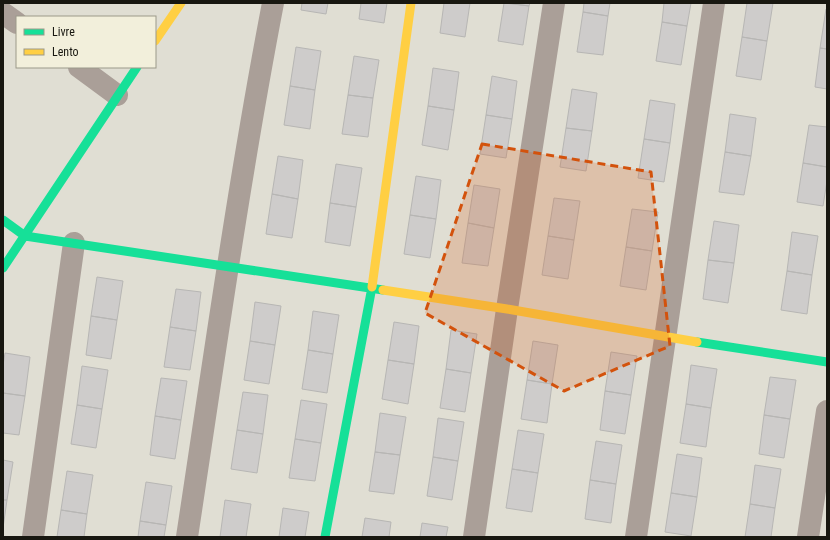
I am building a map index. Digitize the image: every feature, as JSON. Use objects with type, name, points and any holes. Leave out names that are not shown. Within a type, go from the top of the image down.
[{"type":"street","points":[[156,40],[181,3]]},
{"type":"street","points":[[187,537],[228,267],[260,70],[273,3]]},
{"type":"street","points":[[325,537],[372,289],[411,3]]},
{"type":"street","points":[[474,537],[554,3]]},
{"type":"street","points":[[636,537],[714,3]]},
{"type":"street","points":[[3,13],[16,22]]},
{"type":"street","points":[[80,68],[117,94]]},
{"type":"street","points":[[3,268],[117,94],[136,68]]},
{"type":"street","points":[[3,220],[25,236],[507,309],[665,337],[827,362]]},
{"type":"street","points":[[32,537],[74,243]]},
{"type":"street","points":[[808,537],[827,411]]},
{"type":"highlighted area","points":[[482,144],[651,172],[670,346],[564,391],[425,313]]},
{"type":"building","points":[[302,3],[328,3],[326,14],[301,10]]},
{"type":"building","points":[[361,3],[387,3],[384,23],[359,19]]},
{"type":"building","points":[[444,3],[470,3],[465,37],[440,33]]},
{"type":"building","points":[[504,3],[529,6],[523,45],[498,41]]},
{"type":"building","points":[[508,3],[530,3],[529,6]]},
{"type":"building","points":[[584,3],[610,3],[608,16],[583,12]]},
{"type":"building","points":[[664,3],[691,3],[687,26],[662,22]]},
{"type":"building","points":[[747,3],[773,3],[767,41],[742,37]]},
{"type":"building","points":[[827,9],[827,49],[820,48]]},
{"type":"building","points":[[583,12],[608,16],[603,55],[577,52]]},
{"type":"building","points":[[662,22],[687,26],[681,65],[656,61]]},
{"type":"building","points":[[742,37],[767,41],[761,80],[736,76]]},
{"type":"building","points":[[296,47],[321,51],[315,90],[290,86]]},
{"type":"building","points":[[820,48],[827,49],[827,89],[815,87]]},
{"type":"building","points":[[354,56],[379,60],[373,98],[348,95]]},
{"type":"building","points":[[433,68],[459,72],[454,110],[428,106]]},
{"type":"building","points":[[492,76],[517,81],[512,119],[486,115]]},
{"type":"building","points":[[290,86],[315,90],[310,129],[284,125]]},
{"type":"building","points":[[572,89],[597,93],[592,131],[566,128]]},
{"type":"building","points":[[348,95],[373,98],[368,137],[342,134]]},
{"type":"building","points":[[650,100],[675,104],[670,143],[644,139]]},
{"type":"building","points":[[428,106],[454,110],[448,150],[422,145]]},
{"type":"building","points":[[730,114],[756,118],[751,156],[725,152]]},
{"type":"building","points":[[486,115],[512,119],[506,158],[480,154]]},
{"type":"building","points":[[809,125],[827,127],[827,167],[803,163]]},
{"type":"building","points":[[566,128],[592,131],[586,171],[560,167]]},
{"type":"building","points":[[644,139],[670,143],[664,182],[638,178]]},
{"type":"building","points":[[725,152],[751,156],[744,195],[719,192]]},
{"type":"building","points":[[278,156],[303,160],[298,199],[272,194]]},
{"type":"building","points":[[803,163],[827,167],[827,181],[823,206],[797,202]]},
{"type":"building","points":[[336,164],[362,168],[356,207],[330,203]]},
{"type":"building","points":[[416,176],[441,180],[436,219],[410,215]]},
{"type":"building","points":[[474,185],[500,189],[494,228],[468,223]]},
{"type":"building","points":[[272,194],[298,199],[292,238],[266,234]]},
{"type":"building","points":[[554,198],[580,201],[574,240],[548,236]]},
{"type":"building","points":[[330,203],[356,207],[350,246],[325,242]]},
{"type":"building","points":[[632,209],[658,212],[652,251],[626,247]]},
{"type":"building","points":[[410,215],[436,219],[430,258],[404,254]]},
{"type":"building","points":[[714,221],[739,225],[734,263],[708,260]]},
{"type":"building","points":[[468,223],[494,228],[488,266],[462,263]]},
{"type":"building","points":[[792,232],[818,236],[812,275],[787,271]]},
{"type":"building","points":[[548,236],[574,240],[568,279],[542,275]]},
{"type":"building","points":[[626,247],[652,251],[646,290],[620,286]]},
{"type":"building","points":[[708,260],[734,263],[728,303],[703,299]]},
{"type":"building","points":[[787,271],[812,275],[807,314],[781,310]]},
{"type":"building","points":[[97,277],[123,281],[117,320],[91,316]]},
{"type":"building","points":[[176,289],[201,292],[196,331],[170,327]]},
{"type":"building","points":[[255,302],[281,306],[275,345],[250,341]]},
{"type":"building","points":[[313,311],[339,315],[333,354],[308,350]]},
{"type":"building","points":[[91,316],[117,320],[111,359],[86,355]]},
{"type":"building","points":[[394,322],[419,326],[414,364],[388,360]]},
{"type":"building","points":[[170,327],[196,331],[190,370],[164,367]]},
{"type":"building","points":[[451,330],[477,334],[471,373],[446,369]]},
{"type":"building","points":[[250,341],[275,345],[269,384],[244,380]]},
{"type":"building","points":[[533,341],[558,345],[552,384],[527,380]]},
{"type":"building","points":[[308,350],[333,354],[327,393],[302,389]]},
{"type":"building","points":[[611,352],[637,356],[631,395],[605,391]]},
{"type":"building","points":[[5,353],[30,357],[25,396],[3,393],[3,365]]},
{"type":"building","points":[[388,360],[414,364],[408,404],[382,399]]},
{"type":"building","points":[[691,365],[717,369],[711,408],[686,404]]},
{"type":"building","points":[[82,366],[108,370],[102,409],[77,405]]},
{"type":"building","points":[[446,369],[471,373],[465,412],[440,408]]},
{"type":"building","points":[[770,377],[796,380],[790,419],[764,415]]},
{"type":"building","points":[[161,378],[187,381],[181,420],[155,416]]},
{"type":"building","points":[[527,380],[552,384],[547,423],[521,419]]},
{"type":"building","points":[[605,391],[631,395],[625,434],[600,430]]},
{"type":"building","points":[[243,392],[268,395],[263,434],[237,430]]},
{"type":"building","points":[[3,393],[25,396],[19,435],[3,433]]},
{"type":"building","points":[[301,400],[327,404],[321,443],[295,439]]},
{"type":"building","points":[[686,404],[711,408],[706,447],[680,443]]},
{"type":"building","points":[[77,405],[102,409],[96,448],[71,444]]},
{"type":"building","points":[[380,413],[406,417],[400,455],[375,452]]},
{"type":"building","points":[[764,415],[790,419],[784,458],[759,454]]},
{"type":"building","points":[[155,416],[181,420],[175,459],[150,455]]},
{"type":"building","points":[[438,418],[464,422],[458,461],[433,457]]},
{"type":"building","points":[[237,430],[263,434],[257,473],[231,469]]},
{"type":"building","points":[[518,430],[544,434],[538,473],[512,469]]},
{"type":"building","points":[[295,439],[321,443],[315,481],[289,478]]},
{"type":"building","points":[[596,441],[622,445],[616,484],[590,480]]},
{"type":"building","points":[[375,452],[400,455],[394,494],[369,491]]},
{"type":"building","points":[[677,454],[702,458],[697,497],[671,493]]},
{"type":"building","points":[[433,457],[458,461],[452,500],[427,496]]},
{"type":"building","points":[[3,460],[13,462],[7,500],[3,500]]},
{"type":"building","points":[[755,465],[781,469],[775,508],[750,504]]},
{"type":"building","points":[[512,469],[538,473],[532,512],[506,508]]},
{"type":"building","points":[[67,471],[93,475],[87,514],[61,510]]},
{"type":"building","points":[[590,480],[616,484],[611,523],[585,519]]},
{"type":"building","points":[[146,482],[172,486],[166,525],[140,521]]},
{"type":"building","points":[[671,493],[697,497],[691,536],[665,532]]},
{"type":"building","points":[[3,500],[7,500],[3,528]]},
{"type":"building","points":[[225,500],[251,504],[246,537],[220,537]]},
{"type":"building","points":[[750,504],[775,508],[771,537],[745,537]]},
{"type":"building","points":[[283,508],[309,512],[305,537],[279,537]]},
{"type":"building","points":[[61,510],[87,514],[84,537],[57,537]]},
{"type":"building","points":[[365,518],[391,522],[389,537],[362,537]]},
{"type":"building","points":[[140,521],[166,525],[164,537],[138,537]]},
{"type":"building","points":[[422,523],[448,527],[446,537],[420,537]]},
{"type":"traffic: fast","points":[[3,268],[136,68]]},
{"type":"traffic: fast","points":[[3,220],[25,236],[383,290]]},
{"type":"traffic: fast","points":[[325,537],[372,287]]},
{"type":"traffic: fast","points":[[697,342],[827,362]]},
{"type":"traffic: slow","points":[[156,40],[181,3]]},
{"type":"traffic: slow","points":[[372,287],[411,3]]},
{"type":"traffic: slow","points":[[383,290],[507,309],[697,342]]}]
